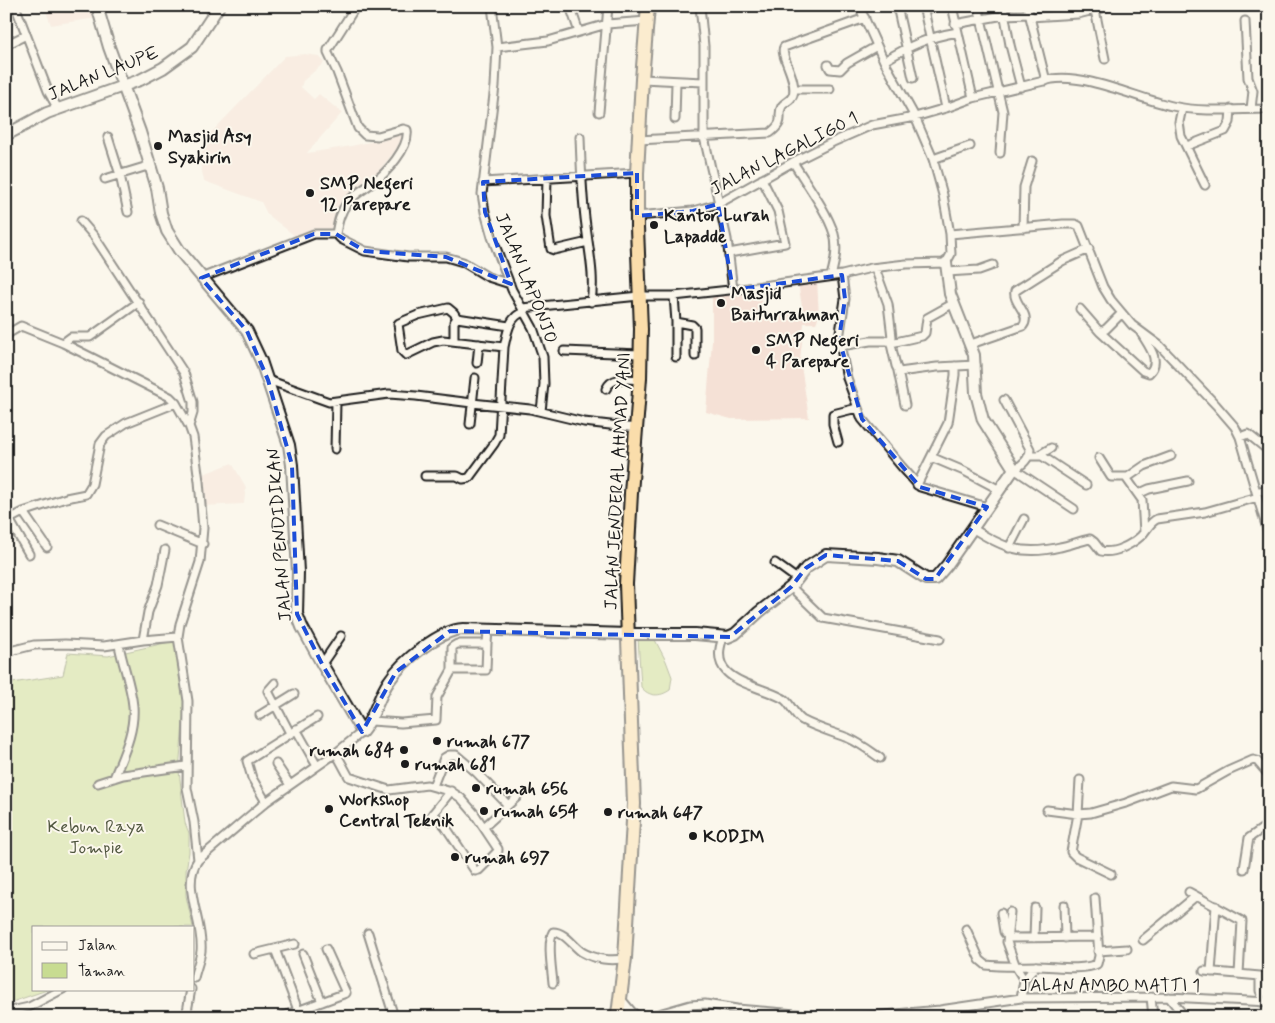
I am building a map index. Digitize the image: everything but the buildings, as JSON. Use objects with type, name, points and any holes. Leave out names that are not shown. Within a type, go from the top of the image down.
[{"type":"highway","name":"JALAN JENDERAL AHMAD YANI","points":[[616,1017],[625,958],[634,804],[626,584],[640,380],[641,328],[637,173],[648,6]]},
{"type":"street","name":"JALAN PENDIDIKAN","points":[[97,6],[109,47],[130,101],[151,165],[163,221],[178,250],[247,331],[268,380],[289,445],[292,465],[298,572],[297,614],[322,664],[362,732]]},
{"type":"street","name":"JALAN LAUPE","points":[[6,135],[58,109],[157,71],[180,57],[198,40],[219,6]]},
{"type":"street","points":[[336,234],[340,216],[347,204],[387,170],[401,151],[408,135],[407,130],[403,129],[378,136],[365,135],[361,132],[353,116],[328,53],[330,44],[356,6]]},
{"type":"street","name":"JALAN LAPONJO","points":[[492,6],[497,47],[495,86],[482,194],[485,212],[510,284],[533,328],[543,357],[544,384],[541,411]]},
{"type":"street","points":[[570,6],[579,32]]},
{"type":"street","points":[[598,112],[608,6]]},
{"type":"street","points":[[700,6],[704,46],[704,137],[729,253],[733,290]]},
{"type":"street","points":[[859,6],[884,61],[915,117],[933,158],[943,195],[950,234],[951,254],[946,268],[949,289],[971,344],[976,365],[976,393],[983,420],[1014,469],[1074,509]]},
{"type":"street","points":[[897,6],[913,78]]},
{"type":"street","points":[[923,6],[946,108]]},
{"type":"street","points":[[952,6],[973,98]]},
{"type":"street","points":[[978,6],[1003,112],[1000,153]]},
{"type":"street","points":[[1003,6],[1021,87]]},
{"type":"street","points":[[1055,6],[1056,15]]},
{"type":"street","points":[[955,24],[1028,12],[1056,15],[1110,6]]},
{"type":"street","points":[[16,8],[48,91],[58,109]]},
{"type":"street","points":[[1095,10],[1105,59]]},
{"type":"street","points":[[1028,12],[1046,81]]},
{"type":"street","points":[[638,140],[770,133],[780,122],[781,109],[790,100],[794,90],[791,71],[783,55],[782,50],[784,47],[865,18]]},
{"type":"street","points":[[1245,21],[1248,78],[1253,91],[1251,109]]},
{"type":"street","points":[[497,47],[548,41],[607,24],[647,22]]},
{"type":"street","points":[[884,61],[906,48],[930,38],[958,32]]},
{"type":"street","points":[[6,45],[26,35]]},
{"type":"street","points":[[828,65],[830,69],[840,70],[847,63],[877,46]]},
{"type":"street","name":"JALAN LAGALIGO 1","points":[[637,216],[693,211],[718,204],[794,162],[872,125],[915,117],[973,98],[1063,78],[1096,84],[1150,101],[1182,108],[1269,109]]},
{"type":"street","points":[[642,79],[703,82]]},
{"type":"street","points":[[675,119],[676,82]]},
{"type":"street","points":[[794,90],[830,89]]},
{"type":"street","points":[[1182,108],[1179,122],[1180,130],[1205,185]]},
{"type":"street","points":[[1187,146],[1225,131],[1230,122],[1231,109]]},
{"type":"street","points":[[108,137],[120,175],[128,212]]},
{"type":"street","points":[[580,137],[588,242],[593,272],[591,302]]},
{"type":"street","points":[[933,158],[970,146]]},
{"type":"street","points":[[1023,228],[1024,187],[1032,161]]},
{"type":"street","points":[[794,162],[826,216],[834,234],[836,247],[835,261],[831,276]]},
{"type":"street","points":[[106,179],[151,165]]},
{"type":"street","points":[[483,182],[637,173]]},
{"type":"street","points":[[548,178],[546,216],[551,249],[554,250],[588,242]]},
{"type":"street","points":[[729,253],[785,243],[778,211],[762,179]]},
{"type":"street","points":[[81,221],[94,236],[184,373],[193,402],[193,413],[189,426]]},
{"type":"street","points":[[950,234],[1075,224],[1079,226],[1105,293],[1122,314],[1140,332],[1158,345],[1216,405],[1240,436],[1266,519],[1269,536]]},
{"type":"street","points":[[202,278],[314,234],[336,234],[341,239],[365,251],[408,257],[446,257],[463,262],[488,277],[510,284]]},
{"type":"street","points":[[971,344],[1023,326],[1026,318],[1014,296],[1015,290],[1062,261],[1088,249]]},
{"type":"street","points":[[425,476],[469,478],[494,444],[499,435],[504,347],[509,326],[515,316],[523,310],[639,296],[674,296],[733,290],[906,264],[979,270],[993,266]]},
{"type":"street","points":[[875,268],[888,304],[892,329],[892,337],[889,341],[905,405]]},
{"type":"street","points":[[842,275],[845,299],[840,334],[841,346],[847,378],[857,408],[866,425],[917,485],[987,507]]},
{"type":"street","points":[[674,296],[676,357]]},
{"type":"street","points":[[63,343],[71,337],[90,337],[138,302]]},
{"type":"street","points":[[841,346],[922,336],[926,333],[926,321],[929,316],[954,303]]},
{"type":"street","points":[[457,318],[454,312],[448,308],[418,315],[399,323],[402,351],[406,355],[433,342],[454,341],[504,347]]},
{"type":"street","points":[[1080,309],[1100,332],[1142,371],[1149,373],[1154,368],[1155,361],[1140,332]]},
{"type":"street","points":[[1100,332],[1122,314]]},
{"type":"street","points":[[457,318],[509,326]]},
{"type":"street","points":[[454,341],[454,322],[457,318]]},
{"type":"street","points":[[676,322],[692,325],[695,328],[696,356]]},
{"type":"street","points":[[6,337],[21,326],[63,343],[165,394],[176,403],[189,426],[196,456],[203,544],[200,562],[180,624],[178,637],[188,702],[187,788],[194,822],[198,860]]},
{"type":"street","points":[[477,364],[479,344]]},
{"type":"street","points":[[564,351],[640,354]]},
{"type":"street","points":[[898,371],[976,365]]},
{"type":"street","points":[[917,485],[948,423],[955,376],[954,366]]},
{"type":"street","points":[[470,424],[475,378]]},
{"type":"street","points":[[606,389],[608,384],[618,379],[640,380]]},
{"type":"street","points":[[268,380],[322,401],[336,402],[389,394],[416,396],[500,405],[541,411],[584,422],[636,428]]},
{"type":"street","points":[[195,972],[201,951],[191,876],[193,866],[266,802],[336,753],[362,732],[371,721],[389,681],[403,665],[425,647],[450,631],[463,629],[695,634],[723,638],[735,634],[794,583],[814,561],[829,555],[898,561],[926,579],[935,579],[947,565],[1014,469],[1022,465],[1028,456],[1030,448],[1004,400]]},
{"type":"street","points":[[335,449],[336,402]]},
{"type":"street","points":[[29,554],[8,520],[23,512],[66,498],[86,494],[92,484],[100,444],[106,436],[126,423],[176,403]]},
{"type":"street","points":[[838,442],[833,424],[833,414],[857,408]]},
{"type":"street","points":[[1240,436],[1248,434],[1269,451]]},
{"type":"street","points":[[1028,456],[1038,455],[1051,448]]},
{"type":"street","points":[[1038,455],[1054,463],[1086,485]]},
{"type":"street","points":[[1099,458],[1111,477],[1128,476],[1144,466],[1171,456]]},
{"type":"street","points":[[930,457],[964,471],[1000,490]]},
{"type":"street","points":[[1128,476],[1127,479],[1142,500],[1144,532]]},
{"type":"street","points":[[1138,494],[1188,481]]},
{"type":"street","points":[[972,528],[1009,548],[1035,550],[1058,548],[1090,539],[1101,551],[1109,552],[1129,544],[1144,532],[1152,522],[1161,518],[1205,512],[1269,489]]},
{"type":"street","points":[[23,512],[47,547]]},
{"type":"street","points":[[1009,548],[1024,519]]},
{"type":"street","points":[[157,525],[203,544]]},
{"type":"street","points":[[143,640],[148,612],[158,584],[165,550]]},
{"type":"street","points":[[775,563],[824,618],[940,639]]},
{"type":"street","points":[[452,670],[486,670],[488,630]]},
{"type":"street","points":[[322,664],[340,636]]},
{"type":"street","points":[[6,652],[34,645],[104,646],[178,637]]},
{"type":"street","points":[[723,638],[719,660],[726,673],[783,698],[795,714],[803,720],[822,730],[856,742],[880,758]]},
{"type":"street","points":[[371,721],[401,723],[436,720],[437,697],[452,670],[451,649],[454,645],[458,644],[487,644]]},
{"type":"street","points":[[114,778],[126,750],[133,717],[131,692],[122,664],[119,645]]},
{"type":"street","points":[[275,683],[268,691],[275,706],[317,766]]},
{"type":"street","points":[[260,716],[294,694]]},
{"type":"street","points":[[266,802],[252,778],[247,761],[317,716]]},
{"type":"street","points":[[336,753],[347,775],[354,779],[391,790],[424,785],[451,791],[461,798],[484,827],[498,850],[479,870],[475,871],[450,833],[433,813]]},
{"type":"street","points":[[433,786],[444,758],[456,755],[476,772],[508,805]]},
{"type":"street","points":[[1047,810],[1078,814],[1091,813],[1126,803],[1171,786],[1196,789],[1228,771],[1253,760],[1257,761],[1269,775]]},
{"type":"street","points":[[276,764],[290,785]]},
{"type":"street","points":[[98,783],[152,770],[186,766]]},
{"type":"street","points":[[1080,780],[1078,814],[1071,852],[1076,857],[1111,874]]},
{"type":"street","points":[[427,821],[451,791]]},
{"type":"street","points":[[484,827],[517,797]]},
{"type":"street","points":[[1244,869],[1249,838],[1269,824]]},
{"type":"street","points":[[1143,940],[1193,894],[1242,920],[1239,974]]},
{"type":"street","points":[[966,929],[982,963],[993,966],[1016,967],[1094,966],[1099,959],[1095,898]]},
{"type":"street","points":[[1064,905],[1065,938]]},
{"type":"street","points":[[1216,906],[1207,972],[1266,976],[1260,991],[1265,1002]]},
{"type":"street","points":[[1034,938],[1036,908]]},
{"type":"street","points":[[1001,912],[1004,932],[1008,938]]},
{"type":"street","points":[[1010,912],[1009,949],[1016,967],[1024,980]]},
{"type":"street","points":[[552,983],[550,943],[553,932],[559,933],[582,952],[594,957],[625,958]]},
{"type":"street","points":[[368,933],[394,1017]]},
{"type":"street","points":[[1008,938],[1098,937]]},
{"type":"street","points":[[254,954],[296,944]]},
{"type":"street","points":[[274,949],[298,1010]]},
{"type":"street","points":[[281,1017],[346,993],[326,949]]},
{"type":"street","points":[[1098,951],[1127,949]]},
{"type":"street","points":[[303,954],[322,1002]]},
{"type":"street","points":[[1021,998],[1024,980],[1036,966]]},
{"type":"street","points":[[6,1012],[29,1006],[62,990]]},
{"type":"street","points":[[186,1017],[191,990]]},
{"type":"street","points":[[1151,997],[1153,1017]]},
{"type":"street","points":[[1169,997],[1185,1017]]},
{"type":"street","name":"JALAN AMBO MATTI 1","points":[[862,1017],[926,1014],[1021,998],[1169,997],[1265,1002]]},
{"type":"street","points":[[620,999],[638,1017]]},
{"type":"street","points":[[648,1017],[684,1007],[705,1004],[737,1009],[830,1017]]},
{"type":"street","points":[[684,1007],[688,1017]]},
{"type":"street","points":[[962,1007],[964,1017]]},
{"type":"highlighted area","points":[[637,173],[637,216],[693,211],[718,204],[733,290],[842,275],[845,299],[839,339],[862,419],[920,487],[987,507],[935,579],[926,579],[898,561],[826,555],[806,568],[791,587],[730,637],[450,631],[396,672],[362,732],[322,664],[297,614],[292,465],[268,380],[247,331],[201,278],[314,234],[336,234],[365,251],[446,257],[511,284],[485,212],[483,182]]},
{"type":"shaded area","points":[[44,6],[94,6],[97,18],[51,25]]},
{"type":"shaded area","points":[[305,54],[319,56],[324,63],[303,81],[301,87],[314,99],[319,94],[342,113],[307,153],[351,146],[405,134],[395,151],[376,175],[359,185],[341,205],[333,231],[313,232],[296,237],[267,214],[261,202],[204,181],[200,163],[205,139],[285,56]]},
{"type":"shaded area","name":"SMP Negeri 4 Parepare","points":[[817,280],[819,316],[816,323],[804,323],[800,359],[809,418],[731,419],[706,412],[712,341],[712,293],[761,289],[761,313],[803,312],[798,283]]},
{"type":"shaded area","points":[[232,463],[246,487],[244,504],[204,506],[201,475]]},
{"type":"green space","points":[[638,637],[654,638],[672,677],[670,690],[655,695],[648,693],[641,687]]},
{"type":"green space","name":"Kebun Raya Jompie","points":[[174,641],[182,682],[184,710],[179,771],[185,823],[189,833],[186,896],[193,926],[32,926],[32,990],[47,990],[6,1004],[6,684],[63,675],[68,653],[108,656]]},
{"type":"place","name":"Masjid Asy Syakirin","points":[[158,146]]},
{"type":"place","name":"SMP Negeri 12 Parepare","points":[[310,193]]},
{"type":"place","name":"Kantor Lurah Lapadde","points":[[654,225]]},
{"type":"place","name":"Masjid Baiturrahman","points":[[721,303]]},
{"type":"place","name":"SMP Negeri 4 Parepare","points":[[756,350]]},
{"type":"place","name":"rumah 677","points":[[437,741]]},
{"type":"place","name":"rumah 684","points":[[404,750]]},
{"type":"place","name":"rumah 681","points":[[405,764]]},
{"type":"place","name":"rumah 656","points":[[476,788]]},
{"type":"place","name":"Workshop Central Teknik","points":[[329,809]]},
{"type":"place","name":"rumah 654","points":[[484,811]]},
{"type":"place","name":"rumah 647","points":[[608,812]]},
{"type":"place","name":"KODIM","points":[[693,836]]},
{"type":"place","name":"rumah 697","points":[[455,857]]}]
